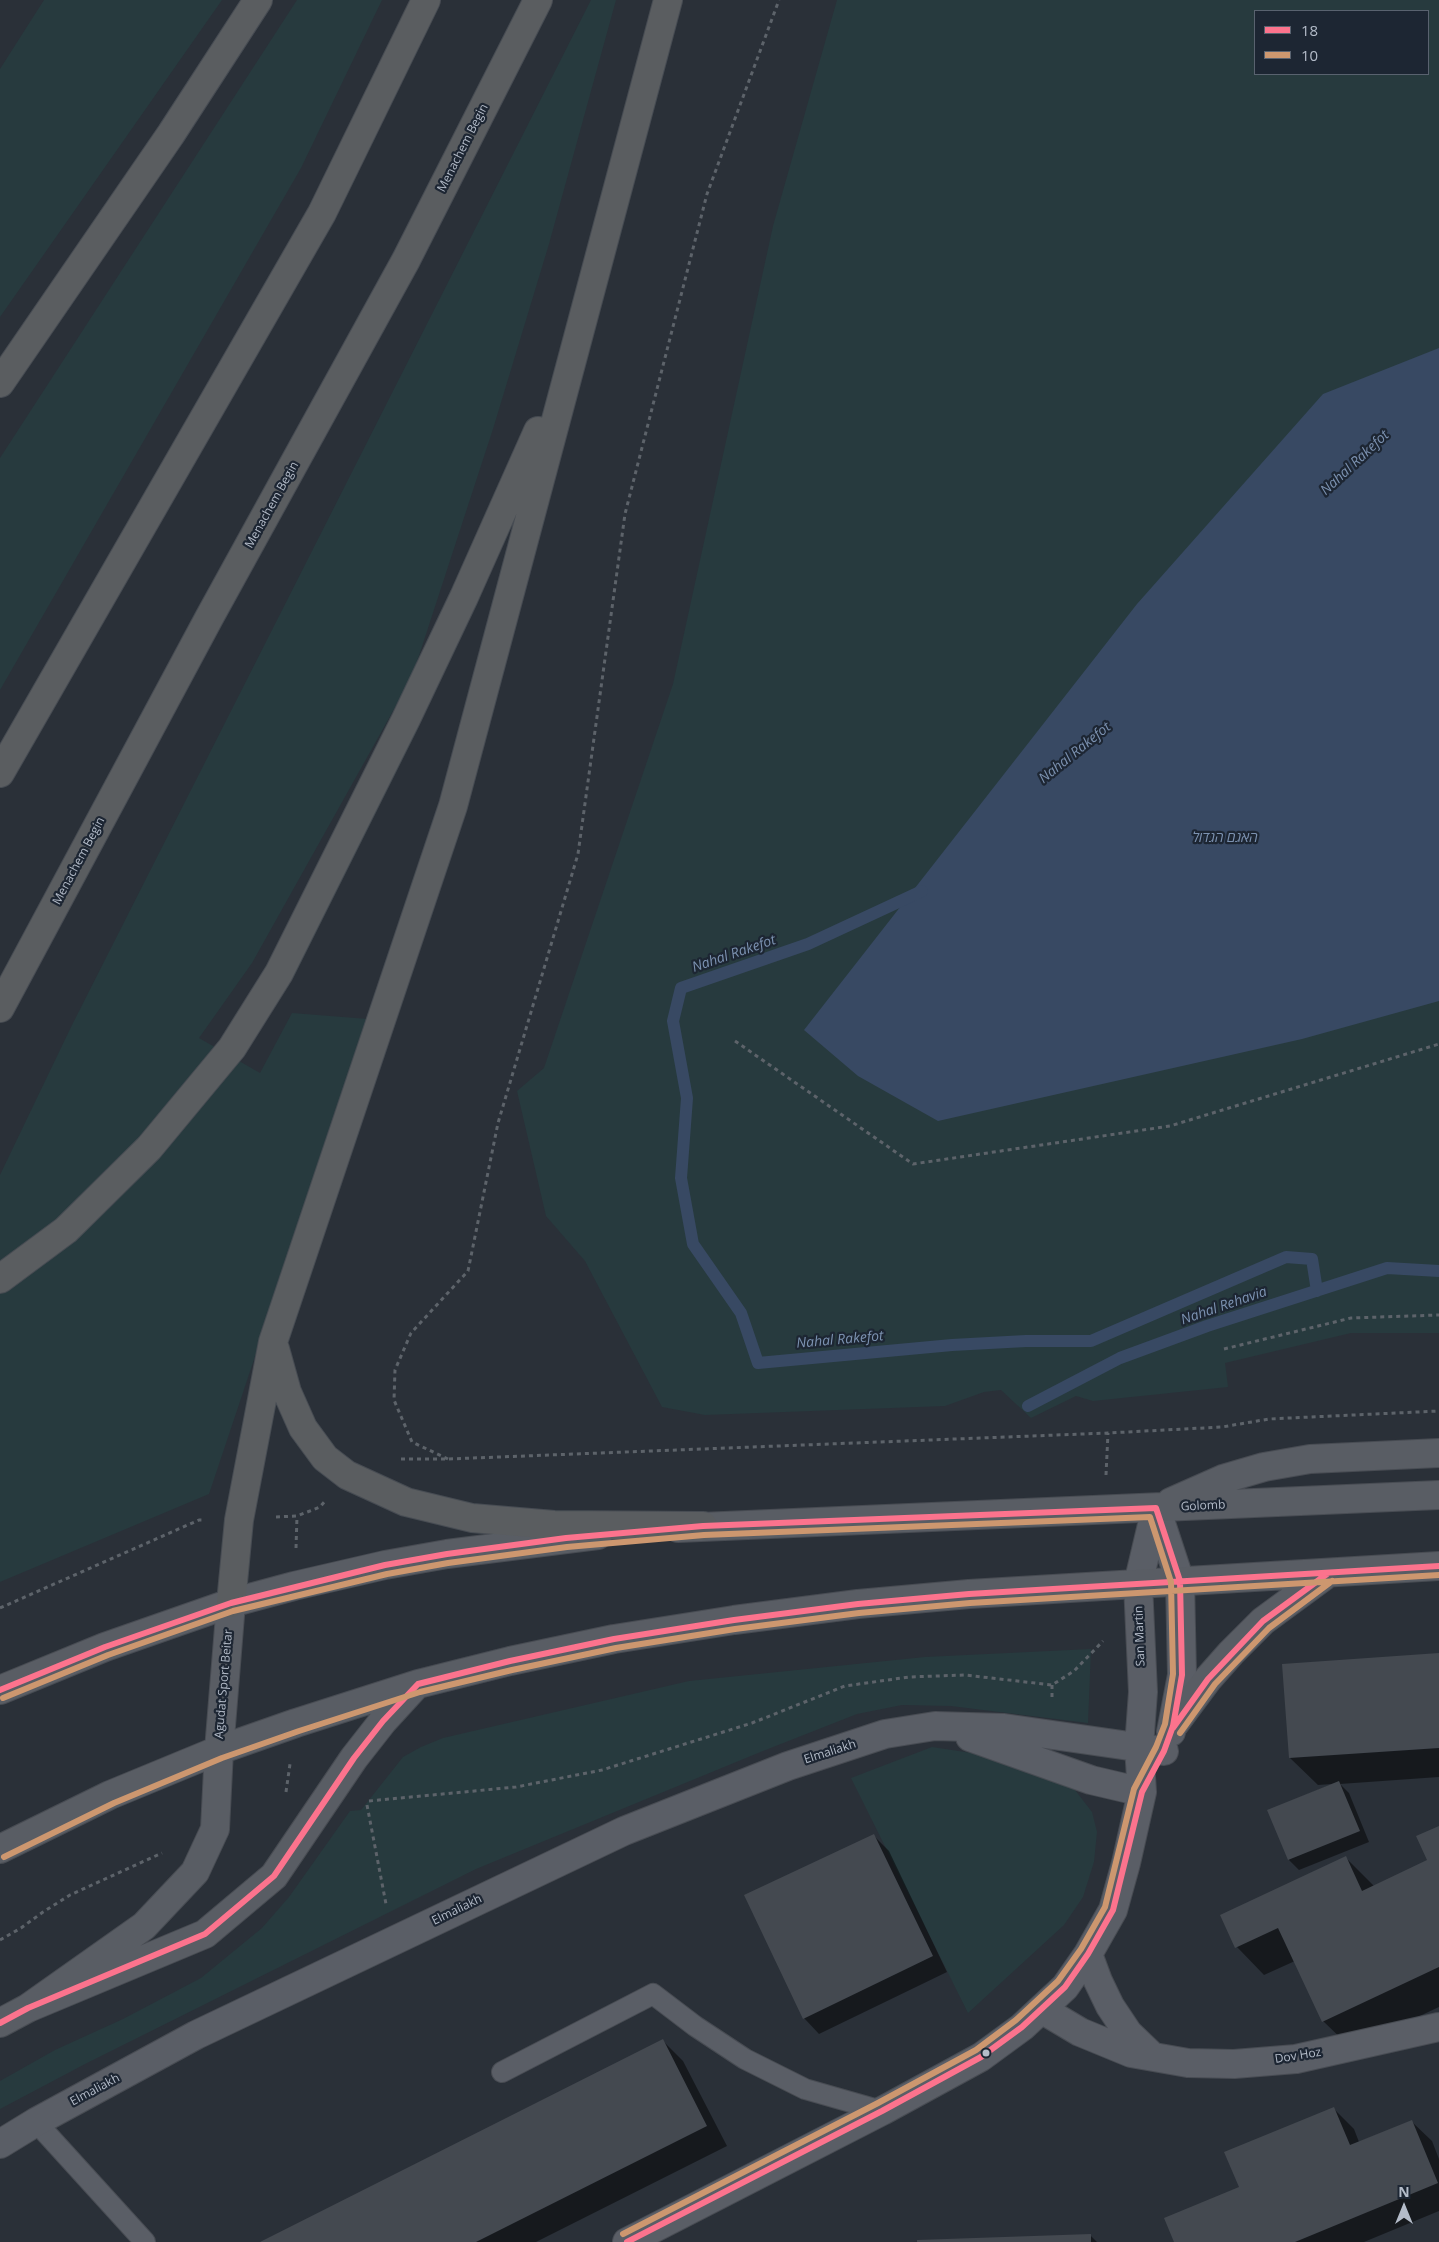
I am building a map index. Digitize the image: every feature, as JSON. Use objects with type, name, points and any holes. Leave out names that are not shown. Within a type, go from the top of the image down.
[{"type":"highway","points":[[0,383],[171,134],[258,0]]},
{"type":"highway","points":[[0,773],[322,213],[426,0]]},
{"type":"highway","name":"Menachem Begin","points":[[0,1008],[209,618],[406,260],[538,0]]},
{"type":"highway","points":[[231,1603],[239,1520],[273,1342],[453,806],[668,0]]},
{"type":"highway","points":[[10,1272],[66,1230],[149,1148],[232,1048],[279,973],[406,719],[464,596],[572,355]]},
{"type":"highway","points":[[273,1342],[287,1392],[302,1428],[325,1458],[347,1475],[406,1502],[472,1518],[554,1525],[702,1526]]},
{"type":"main road","points":[[1156,1508],[1223,1479],[1264,1467],[1310,1460],[1439,1453]]},
{"type":"main road","name":"Golomb","points":[[0,1690],[105,1647],[231,1603],[385,1565],[447,1554],[566,1538],[702,1526],[1439,1495]]},
{"type":"main road","points":[[0,1849],[110,1795],[219,1750],[418,1684],[510,1661],[614,1639],[734,1620],[858,1604],[960,1595],[1439,1566]]},
{"type":"main road","points":[[1173,1726],[1208,1679],[1263,1621],[1327,1574]]},
{"type":"main road","name":"Agudat Sport Beitar","points":[[0,2023],[28,2008],[144,1926],[170,1901],[195,1872],[215,1829],[219,1750],[231,1603]]},
{"type":"main road","points":[[28,2008],[205,1934],[274,1876],[354,1758],[383,1721],[418,1684]]},
{"type":"street","name":"San Martin","points":[[1152,1749],[1173,1726],[1182,1675],[1180,1582],[1156,1508]]},
{"type":"street","name":"San Martin","points":[[628,2242],[882,2111],[981,2057],[1043,2010],[1065,1987],[1088,1954],[1112,1910],[1126,1863],[1152,1749],[1143,1692],[1138,1584],[1156,1508]]},
{"type":"street","name":"Elmaliakh","points":[[0,2144],[36,2122],[196,2035],[624,1831],[788,1766],[885,1734],[935,1726],[1004,1728],[1152,1749]]},
{"type":"street","name":"Elmaliakh","points":[[935,1726],[1006,1748],[1091,1780],[1142,1792]]},
{"type":"street","points":[[1088,1954],[1098,1981],[1114,2013],[1128,2033],[1155,2058]]},
{"type":"street","name":"Dov Hoz","points":[[1043,2010],[1080,2032],[1131,2053],[1188,2063],[1234,2064],[1296,2058],[1439,2027]]},
{"type":"lane","points":[[502,2072],[653,1994],[695,2026],[745,2058],[805,2089],[882,2111]]},
{"type":"lane","points":[[36,2122],[145,2242]]},
{"type":"path","points":[[779,0],[707,194],[625,514],[578,854],[498,1123],[468,1271],[411,1333],[395,1370],[394,1400],[412,1442],[448,1460],[1098,1434],[1222,1427],[1269,1419],[1439,1411]]},
{"type":"path","points":[[735,1041],[913,1164],[1170,1126],[1439,1044]]},
{"type":"path","points":[[1224,1349],[1352,1318],[1439,1315]]},
{"type":"path","points":[[0,1608],[200,1520],[239,1520],[297,1516],[320,1508],[347,1475]]},
{"type":"path","points":[[393,1941],[366,1801],[516,1787],[602,1770],[752,1723],[845,1686],[909,1677],[965,1675],[1052,1685],[1074,1671],[1102,1643]]},
{"type":"path","points":[[0,1940],[22,1928],[42,1912],[70,1895],[215,1829]]},
{"type":"green space","points":[[44,0],[222,0],[0,317],[0,69]]},
{"type":"green space","points":[[297,0],[382,0],[301,168],[0,690],[0,458]]},
{"type":"green space","points":[[591,0],[616,0],[549,244],[493,429],[412,677],[252,963],[199,1038],[260,1073],[292,1013],[368,1019],[209,1494],[0,1582],[0,1175],[72,1025]]},
{"type":"green space","points":[[837,0],[1439,0],[1439,1333],[1351,1333],[1225,1363],[1228,1387],[1093,1401],[1076,1396],[1031,1418],[1001,1390],[984,1392],[945,1406],[705,1415],[662,1407],[585,1261],[546,1216],[517,1091],[544,1068],[673,684],[773,226]]},
{"type":"green space","points":[[1091,1649],[1088,1723],[951,1706],[902,1705],[857,1714],[476,1869],[87,2063],[0,2109],[0,2081],[55,2050],[123,2019],[201,1978],[262,1928],[289,1897],[350,1811],[361,1810],[403,1757],[421,1747],[443,1738],[689,1681],[925,1657]]},
{"type":"green space","points":[[932,1747],[985,1755],[1075,1790],[1092,1812],[1097,1832],[1094,1862],[1083,1897],[1064,1925],[968,2013],[851,1778]]},
{"type":"water","name":"האגם הגדול","points":[[1439,348],[1439,1001],[1302,1039],[938,1121],[858,1076],[804,1030],[1137,604],[1323,394]]},
{"type":"building","points":[[1439,1653],[1439,1748],[1289,1758],[1282,1664]]},
{"type":"building","points":[[1339,1781],[1360,1831],[1288,1860],[1267,1810]]},
{"type":"building","points":[[1439,1826],[1439,1967],[1322,2022],[1278,1928],[1235,1948],[1220,1915],[1346,1856],[1362,1891],[1427,1860],[1416,1836]]},
{"type":"building","points":[[874,1834],[933,1956],[803,2019],[744,1895]]},
{"type":"building","points":[[663,2039],[707,2126],[476,2242],[260,2242]]},
{"type":"building","points":[[1334,2107],[1350,2145],[1412,2120],[1438,2183],[1295,2242],[1174,2242],[1164,2218],[1239,2187],[1224,2152]]},
{"type":"building","points":[[1091,2234],[1091,2242],[917,2242],[917,2240]]},
{"type":"waterway","name":"Nahal Rakefot","points":[[922,891],[808,944],[681,988],[673,1021],[687,1098],[681,1178],[693,1244],[741,1313],[758,1363],[952,1345],[1026,1341],[1091,1341],[1286,1257],[1312,1259],[1317,1291]]},
{"type":"waterway","name":"Nahal Rehavia","points":[[1028,1406],[1120,1358],[1207,1326],[1387,1268],[1439,1271]]},
{"type":"transit line","name":"18","points":[[0,1690],[105,1647],[231,1603],[385,1565],[447,1554],[566,1538],[703,1526],[1156,1508],[1180,1581],[1182,1675],[1173,1726],[1164,1751],[1142,1792],[1113,1910],[1088,1954],[1065,1987],[1022,2027],[981,2057],[882,2111],[627,2242]]},
{"type":"transit line","name":"10","points":[[3,1698],[108,1655],[233,1611],[387,1574],[448,1563],[567,1547],[704,1535],[1150,1517],[1171,1582],[1173,1674],[1165,1724],[1156,1747],[1134,1789],[1105,1907],[1081,1949],[1058,1981],[1016,2020],[976,2050],[878,2103],[623,2234]]},
{"type":"transit line","name":"18","points":[[0,2023],[28,2008],[205,1934],[274,1876],[354,1758],[383,1721],[418,1684],[510,1661],[614,1639],[734,1620],[858,1604],[969,1594],[1439,1566]]},
{"type":"transit line","name":"18","points":[[1173,1728],[1208,1679],[1263,1621],[1327,1574]]},
{"type":"transit line","name":"10","points":[[4,1857],[114,1803],[222,1758],[299,1731],[420,1692],[616,1648],[735,1629],[859,1613],[970,1603],[1439,1575]]},
{"type":"transit line","name":"10","points":[[1180,1733],[1215,1684],[1269,1628],[1332,1581]]}]
